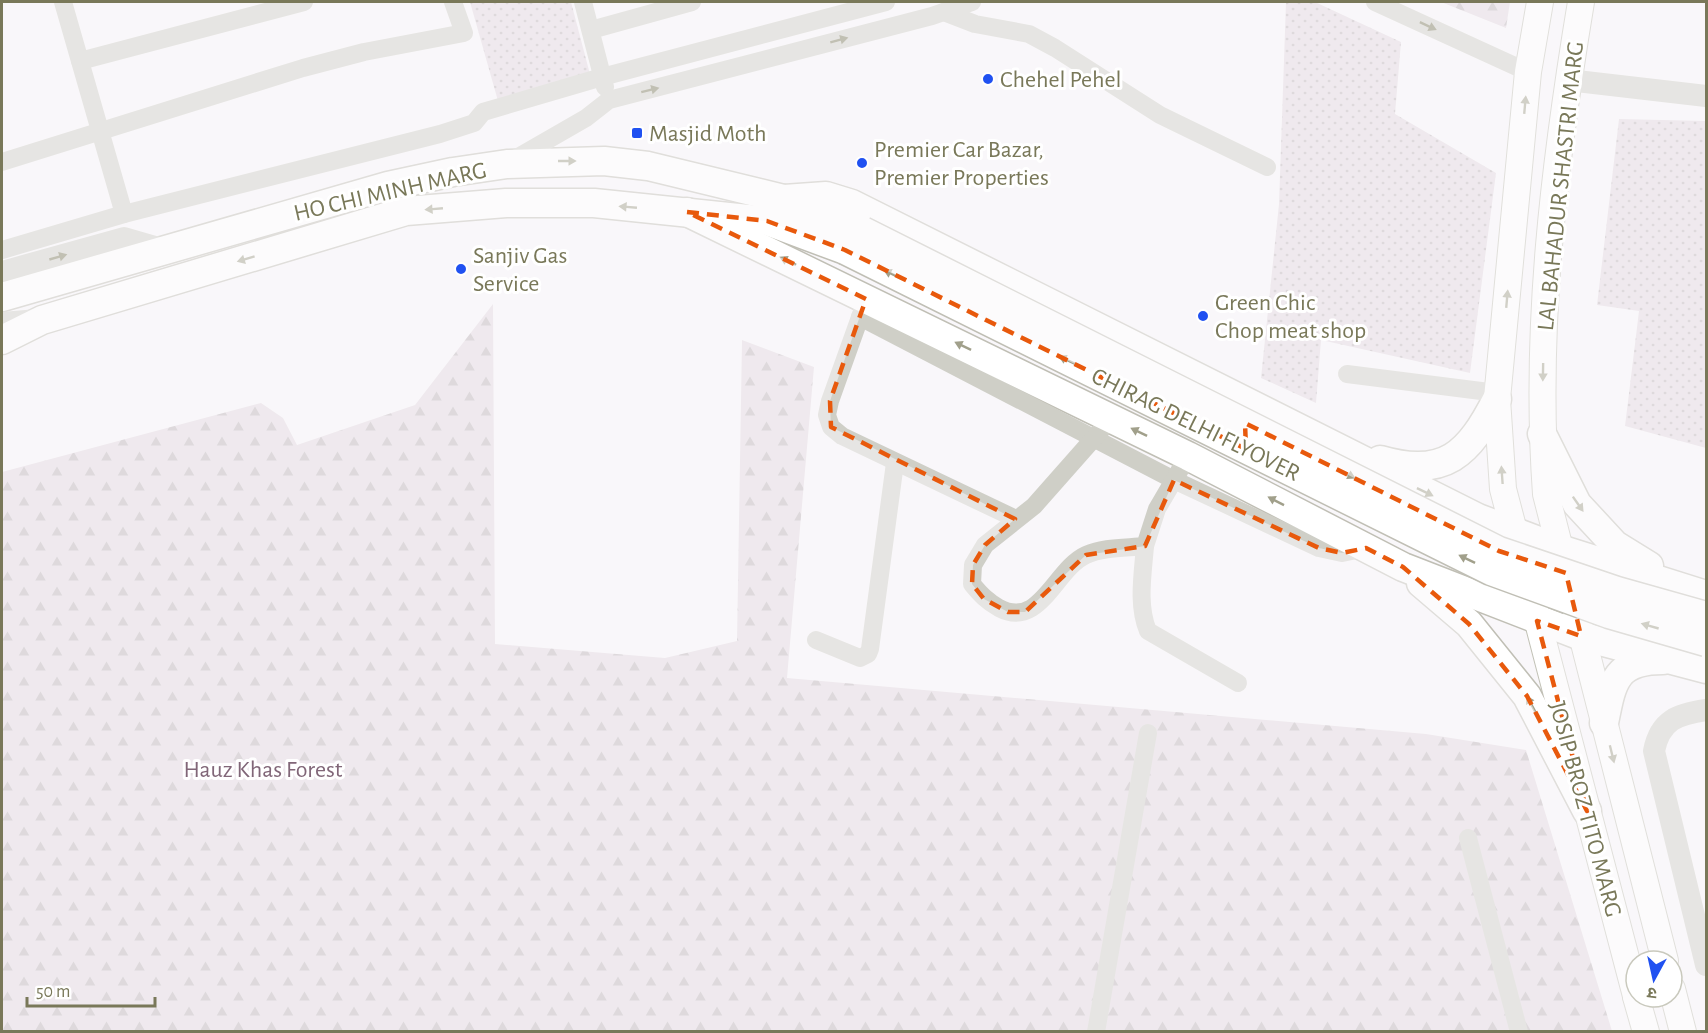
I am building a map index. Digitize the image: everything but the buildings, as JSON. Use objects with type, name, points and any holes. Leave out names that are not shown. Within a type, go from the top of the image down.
[{"type":"main road","name":"LAL BAHADUR SHASTRI MARG","points":[[1514,532],[1503,489],[1497,396],[1528,72],[1540,2]]},
{"type":"main road","name":"LAL BAHADUR SHASTRI MARG","points":[[1560,549],[1546,494],[1542,434],[1543,298],[1568,80],[1581,2]]},
{"type":"main road","name":"HO CHI MINH MARG","points":[[2,297],[106,265],[388,186],[453,172],[507,164],[604,161],[648,166],[784,199]]},
{"type":"main road","points":[[784,199],[826,196],[852,204],[1226,394],[1478,518],[1560,549],[1696,592]]},
{"type":"main road","name":"CHIRAG DELHI FLYOVER","points":[[784,199],[854,241],[1491,571],[1609,614],[1707,642]]},
{"type":"main road","name":"HO CHI MINH MARG","points":[[2,340],[42,320],[406,211],[539,203],[594,203],[687,212]]},
{"type":"main road","points":[[687,212],[863,308],[1103,428],[1206,462],[1223,459],[1241,443],[1245,432],[1245,417],[1240,407],[1226,394]]},
{"type":"main road","name":"CHIRAG DELHI FLYOVER","points":[[687,212],[767,221],[854,241],[1499,550],[1617,591],[1707,616]]},
{"type":"main road","points":[[1335,447],[1405,467],[1434,465],[1456,456],[1474,440],[1497,396]]},
{"type":"main road","points":[[1542,434],[1576,504],[1615,545],[1696,592]]},
{"type":"main road","points":[[1190,456],[1403,567],[1537,621],[1581,636],[1707,669]]},
{"type":"main road","name":"JOSIP BROZ TITO MARG","points":[[1514,532],[1624,951]]},
{"type":"main road","name":"JOSIP BROZ TITO MARG","points":[[1560,549],[1662,949]]},
{"type":"main road","points":[[1403,567],[1469,624],[1527,696],[1587,811]]},
{"type":"main road","points":[[1604,723],[1612,685],[1623,670],[1641,660],[1671,660]]},
{"type":"main road","name":"JOSIP BROZ TITO MARG","points":[[1640,1009],[1646,1032]]},
{"type":"main road","points":[[1677,1009],[1683,1032]]},
{"type":"street","points":[[63,2],[124,214]]},
{"type":"street","points":[[80,61],[304,2]]},
{"type":"street","points":[[2,162],[303,68],[364,52],[464,33],[453,2]]},
{"type":"street","points":[[583,2],[609,100]]},
{"type":"street","points":[[591,30],[692,2]]},
{"type":"street","points":[[2,250],[124,214],[440,134],[474,123],[483,112],[602,77],[886,2]]},
{"type":"street","points":[[507,164],[586,118],[609,100],[944,12],[972,2]]},
{"type":"street","points":[[1375,2],[1528,72]]},
{"type":"street","points":[[944,12],[975,24],[1029,34],[1160,115],[1267,167]]},
{"type":"street","points":[[1568,80],[1707,96]]},
{"type":"street","points":[[2,272],[124,238],[162,249]]},
{"type":"street","points":[[863,308],[827,415],[831,427],[895,463],[1016,519]]},
{"type":"street","name":"HO CHI MINH MARG","points":[[2,323],[42,320]]},
{"type":"street","points":[[1347,374],[1497,396]]},
{"type":"street","points":[[1145,546],[1086,555],[1069,567],[1039,604],[1025,612],[1008,612],[984,599],[972,584],[973,565],[985,545],[1034,506],[1103,428],[1174,480],[1319,548],[1342,554],[1366,548]]},
{"type":"street","points":[[1190,456],[1174,480],[1150,525],[1145,546],[1142,606],[1148,631],[1238,683]]},
{"type":"street","points":[[816,640],[860,658],[868,654],[895,463]]},
{"type":"street","points":[[1707,710],[1674,718],[1663,726],[1654,750],[1707,965]]},
{"type":"street","points":[[1096,1032],[1148,733]]},
{"type":"street","points":[[1468,838],[1519,1032]]},
{"type":"highlighted area","points":[[687,212],[767,221],[845,250],[1246,449],[1245,423],[1499,551],[1566,573],[1581,636],[1537,621],[1587,811],[1527,696],[1469,624],[1403,567],[1366,548],[1342,553],[1319,548],[1174,480],[1145,546],[1086,555],[1025,612],[1008,612],[984,599],[972,584],[973,565],[985,545],[1015,519],[831,427],[830,401],[866,299]]},
{"type":"green space","points":[[470,2],[571,2],[591,78],[498,101]]},
{"type":"green space","points":[[1286,2],[1315,2],[1401,42],[1395,114],[1496,173],[1470,373],[1321,340],[1316,403],[1261,378],[1279,204]]},
{"type":"green space","points":[[1441,2],[1510,2],[1506,28]]},
{"type":"green space","points":[[1619,119],[1706,121],[1706,448],[1625,426],[1639,311],[1597,305]]},
{"type":"green space","name":"Hauz Khas Forest","points":[[493,304],[495,644],[665,658],[737,641],[742,340],[814,367],[787,678],[1426,734],[1526,750],[1612,1031],[2,1032],[2,472],[261,403],[283,418],[297,445],[415,405]]},
{"type":"place","name":"Chehel Pehel","points":[[988,79]]},
{"type":"place","name":"Masjid Moth","points":[[637,133]]},
{"type":"place","name":"Premier Car Bazar, Premier Properties","points":[[862,163]]},
{"type":"place","name":"Sanjiv Gas Service","points":[[461,269]]},
{"type":"place","name":"Green Chic Chop meat shop","points":[[1203,316]]}]
